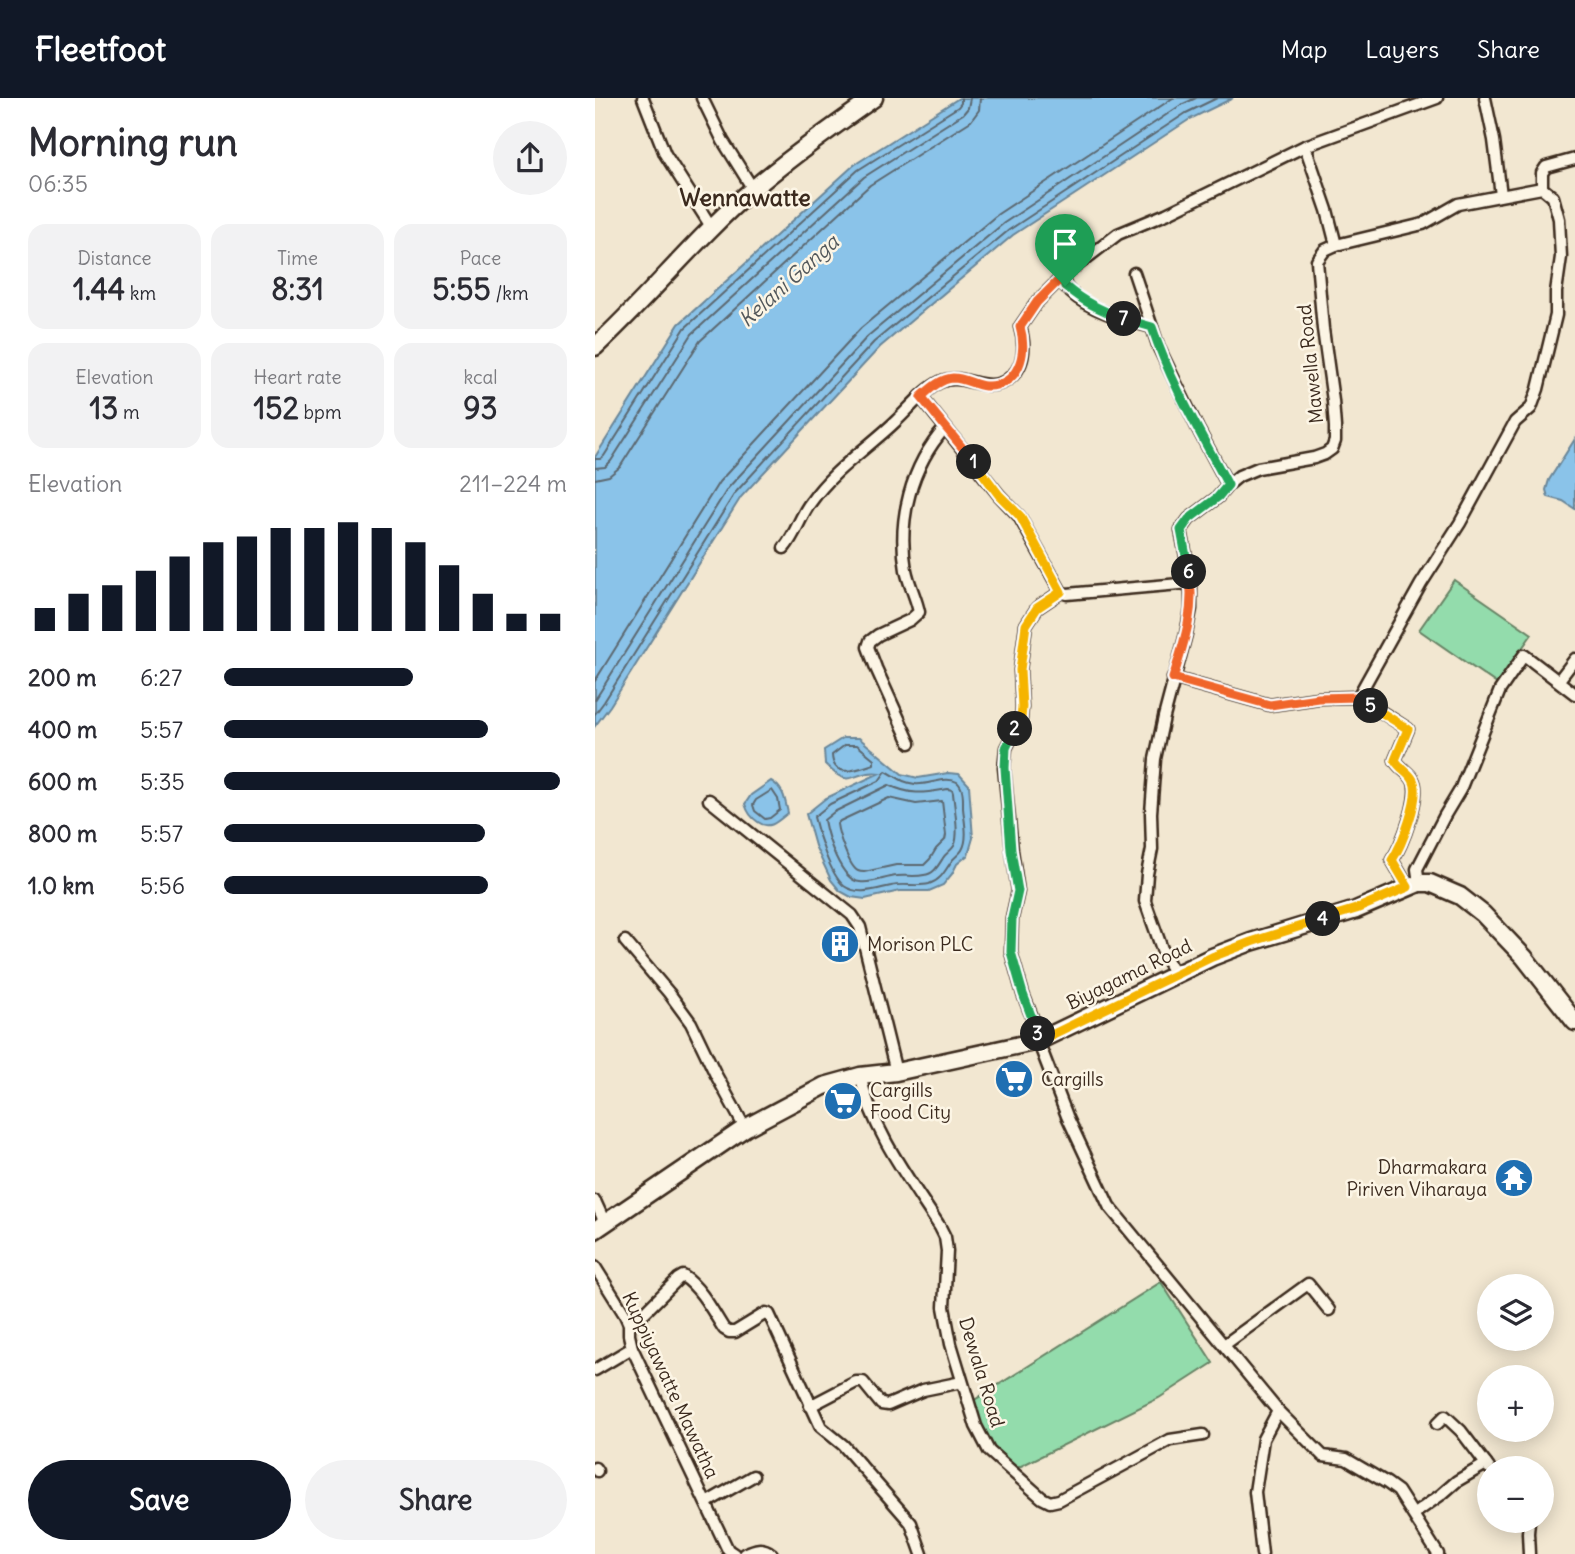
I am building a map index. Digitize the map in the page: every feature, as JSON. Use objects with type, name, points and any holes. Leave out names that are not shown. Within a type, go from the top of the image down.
[{"type":"main road","points":[[595,347],[753,189],[874,98]]},
{"type":"main road","points":[[1413,885],[1430,883],[1460,896],[1483,914],[1524,957],[1575,1021]]},
{"type":"main road","name":"Biyagama Road","points":[[600,1226],[745,1128],[824,1086],[860,1076],[896,1072],[1039,1040],[1174,974],[1251,942],[1356,909],[1413,885]]},
{"type":"street","points":[[643,98],[665,154],[712,228]]},
{"type":"street","points":[[702,98],[723,141],[753,189]]},
{"type":"street","points":[[784,548],[792,539],[810,503],[847,462],[939,382],[954,378],[982,386],[993,386],[1005,382],[1013,375],[1021,364],[1024,341],[1020,327],[1037,302],[1062,277],[1118,234],[1166,214],[1305,146],[1437,98]]},
{"type":"street","points":[[1485,98],[1501,195]]},
{"type":"street","points":[[1305,146],[1336,245],[1423,224],[1458,204],[1542,188],[1553,197],[1559,219],[1561,257],[1556,315],[1531,408],[1515,422],[1503,442],[1460,523],[1421,584],[1358,697]]},
{"type":"street","points":[[1542,188],[1542,173],[1546,167],[1575,159]]},
{"type":"street","name":"Mawella Road","points":[[1174,974],[1145,901],[1152,849],[1151,813],[1155,759],[1191,609],[1191,583],[1181,530],[1189,519],[1218,497],[1239,476],[1258,468],[1314,458],[1332,449],[1335,441],[1333,401],[1317,261],[1325,250],[1336,245]]},
{"type":"street","points":[[1134,273],[1159,348],[1228,485]]},
{"type":"street","points":[[1062,277],[1065,286],[1078,298],[1097,309],[1152,327]]},
{"type":"street","points":[[921,397],[999,495],[1020,516],[1061,592],[1067,594],[1191,583]]},
{"type":"street","points":[[911,743],[868,648],[870,641],[878,635],[910,620],[919,612],[906,569],[906,510],[920,464],[932,443],[945,428]]},
{"type":"street","points":[[1061,592],[1037,608],[1026,625],[1020,670],[1021,719],[1006,748],[1005,768],[1011,850],[1018,891],[1012,918],[1011,952],[1023,994],[1067,1116],[1109,1206],[1277,1411],[1323,1456],[1346,1459],[1398,1491],[1438,1554]]},
{"type":"street","points":[[1413,885],[1417,869],[1461,790],[1500,690],[1524,655],[1575,694]]},
{"type":"street","points":[[1559,680],[1575,659]]},
{"type":"street","points":[[1173,678],[1270,705],[1318,698],[1358,697],[1408,729],[1395,760],[1399,768],[1413,779],[1415,793],[1406,832],[1392,860],[1413,885]]},
{"type":"street","points":[[709,800],[856,920],[896,1072]]},
{"type":"street","points":[[625,941],[691,1023],[745,1128]]},
{"type":"street","name":"Dewala Road","points":[[860,1076],[884,1139],[945,1237],[947,1251],[944,1307],[951,1345],[976,1426],[989,1451],[1050,1502],[1059,1500],[1170,1440],[1203,1435]]},
{"type":"street","points":[[595,1201],[600,1226]]},
{"type":"street","name":"Kuppiyawatte Mawatha","points":[[595,1267],[629,1324],[632,1348],[728,1550],[734,1554]]},
{"type":"street","points":[[629,1324],[683,1276],[729,1332],[735,1332],[766,1313],[769,1314],[821,1427],[843,1445],[911,1523],[922,1554]]},
{"type":"street","points":[[1224,1345],[1308,1284],[1329,1310]]},
{"type":"street","points":[[595,1370],[632,1348]]},
{"type":"street","points":[[810,1406],[856,1382],[863,1382],[881,1405],[888,1405],[923,1390],[962,1382]]},
{"type":"street","points":[[1262,1554],[1255,1492],[1263,1439],[1277,1411]]},
{"type":"street","points":[[1437,1424],[1445,1416],[1480,1456]]},
{"type":"street","points":[[1413,1514],[1457,1480],[1477,1471]]},
{"type":"street","points":[[706,1503],[753,1476]]},
{"type":"street","points":[[1528,1533],[1529,1554]]},
{"type":"street","points":[[744,1554],[759,1548],[772,1554]]},
{"type":"green space","points":[[1454,580],[1532,634],[1497,684],[1419,630]]},
{"type":"green space","points":[[1161,1282],[1213,1363],[1159,1398],[1017,1468],[993,1446],[973,1401]]},
{"type":"water","name":"Kelani Ganga","points":[[959,98],[1233,98],[1190,119],[1013,235],[880,347],[741,497],[595,726],[595,457],[679,324],[854,165]]},
{"type":"water","points":[[1575,439],[1575,509],[1563,501],[1548,497],[1546,490],[1549,480]]},
{"type":"water","points":[[843,738],[859,738],[902,774],[918,778],[959,774],[969,785],[973,838],[968,855],[957,864],[943,885],[929,891],[900,891],[865,899],[851,897],[840,891],[831,880],[815,846],[806,814],[826,798],[880,773],[847,779],[834,773],[825,764],[824,750]]},
{"type":"water","points":[[771,781],[781,791],[788,813],[774,824],[766,825],[753,818],[745,804],[751,795]]},
{"type":"place","name":"Morison PLC","points":[[840,944]]},
{"type":"place","name":"Cargills","points":[[1014,1079]]},
{"type":"place","name":"Cargills Food City","points":[[843,1101]]},
{"type":"place","name":"Dharmakara Piriven Viharaya","points":[[1514,1178]]},
{"type":"district","name":"Wennawatte","points":[[745,198]]},
{"type":"route","points":[[1062,277],[1065,286],[1078,298],[1097,309],[1152,327],[1159,348],[1228,485],[1218,497],[1189,519],[1181,530],[1191,583],[1191,609],[1173,678],[1270,705],[1318,698],[1358,697],[1408,729],[1395,760],[1399,768],[1413,779],[1415,793],[1406,832],[1392,860],[1408,887],[1356,909],[1212,957],[1041,1040],[1023,994],[1011,952],[1012,918],[1018,891],[1011,850],[1005,768],[1006,748],[1021,719],[1020,670],[1026,625],[1037,608],[1061,592],[1020,516],[999,495],[921,397],[939,382],[954,378],[982,386],[1005,382],[1021,364],[1024,341],[1020,327],[1037,302],[1062,277]]}]
